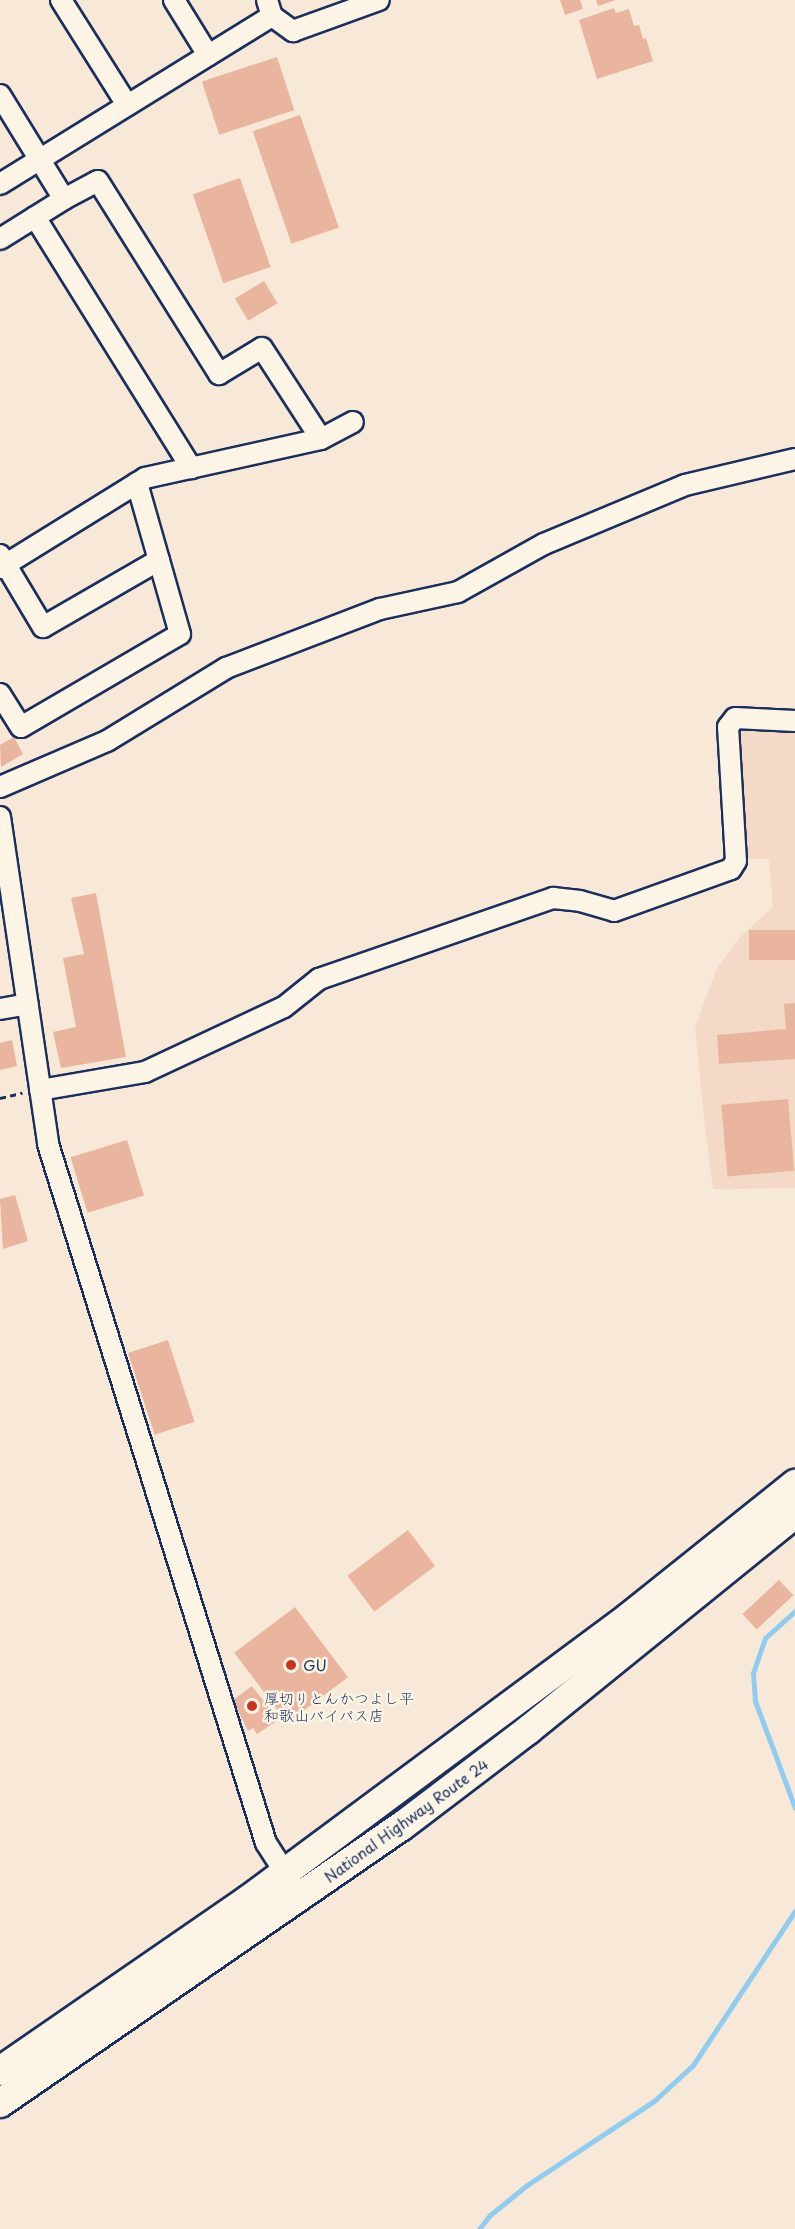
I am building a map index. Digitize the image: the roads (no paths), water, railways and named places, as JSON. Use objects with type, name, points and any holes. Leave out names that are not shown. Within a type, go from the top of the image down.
[{"type":"highway","name":"National Highway Route 24","points":[[0,2071],[167,1958],[629,1617],[795,1484]]},
{"type":"highway","name":"National Highway Route 24","points":[[0,2103],[301,1897],[528,1730],[795,1514]]},
{"type":"street","points":[[61,0],[127,105]]},
{"type":"street","points":[[174,0],[208,55]]},
{"type":"street","points":[[0,184],[208,55],[270,8],[293,31],[379,0]]},
{"type":"street","points":[[0,95],[64,199]]},
{"type":"street","points":[[0,239],[64,199],[98,181],[219,374],[262,348],[321,439]]},
{"type":"street","points":[[35,217],[191,468]]},
{"type":"street","points":[[159,560],[43,627],[2,562],[137,483],[191,468],[321,439],[353,422]]},
{"type":"street","points":[[0,787],[107,741],[226,668],[380,609],[458,592],[544,544],[686,485],[795,459]]},
{"type":"street","points":[[0,694],[21,727],[180,634],[137,483]]},
{"type":"street","points":[[40,1090],[145,1072],[284,1006],[319,979],[553,898],[580,901],[614,911],[731,869],[735,850],[728,727],[735,718],[795,721]]},
{"type":"street","points":[[0,817],[48,1144],[266,1843],[301,1897]]},
{"type":"street","points":[[0,1009],[28,1004]]},
{"type":"waterway","points":[[795,1611],[765,1638],[753,1673],[755,1701],[795,1808]]},
{"type":"waterway","points":[[479,2229],[490,2215],[527,2185],[654,2101],[693,2065],[795,1911]]},
{"type":"place","name":"GU","points":[[291,1665]]},
{"type":"place","name":"厚切りとんかつよし平 和歌山バイパス店","points":[[252,1706]]}]
